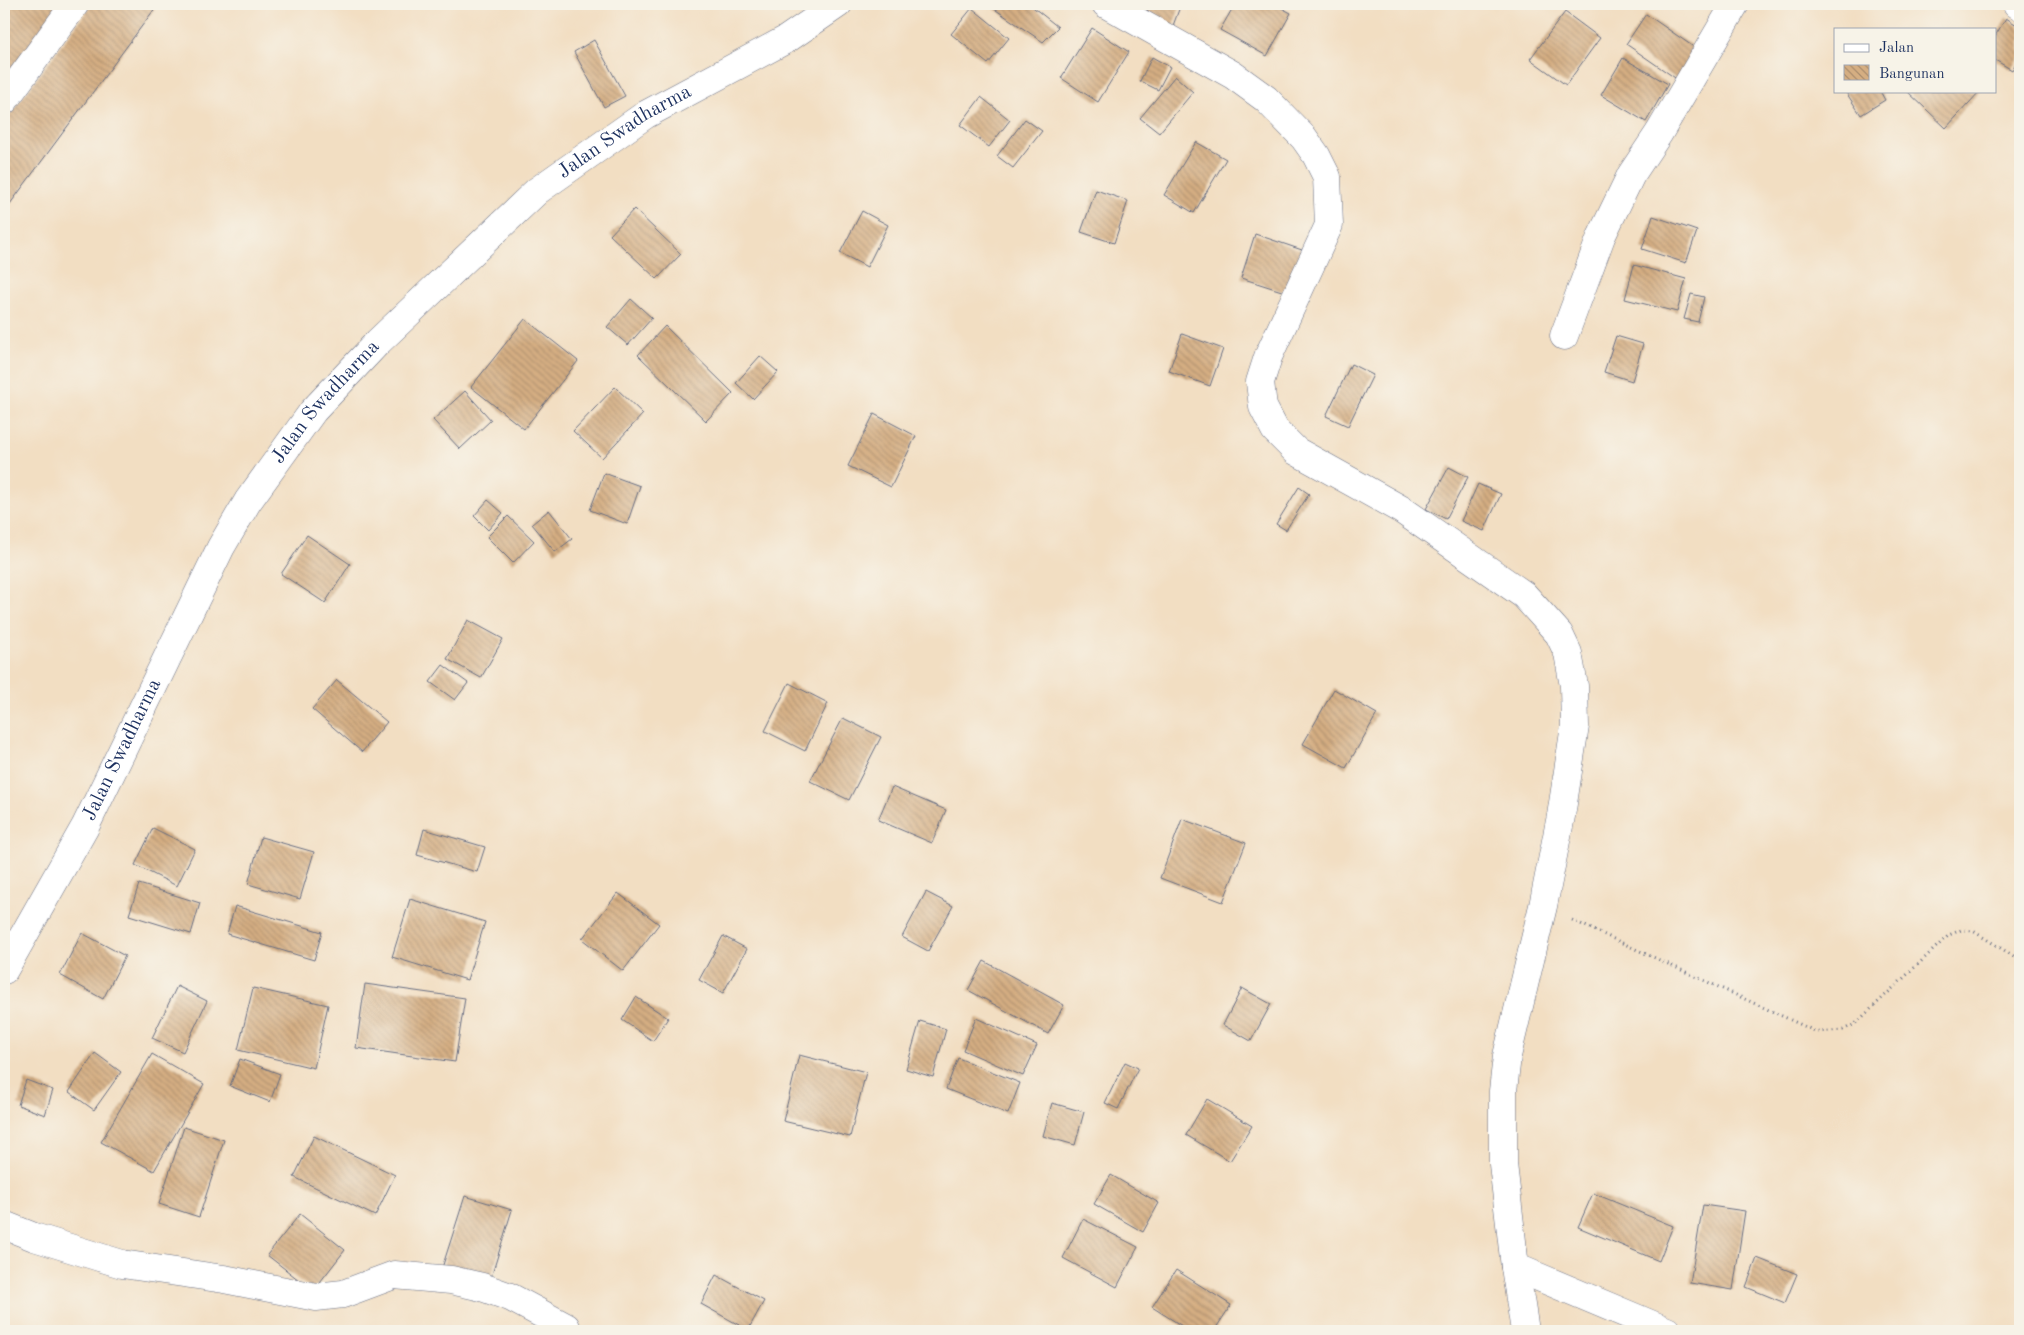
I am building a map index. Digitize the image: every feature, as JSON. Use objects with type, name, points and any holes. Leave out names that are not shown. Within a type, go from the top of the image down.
[{"type":"street","points":[[4,101],[75,4]]},
{"type":"street","name":"Jalan Swadharma","points":[[4,970],[85,827],[222,547],[248,501],[313,411],[378,342],[537,191],[645,115],[787,39],[838,4]]},
{"type":"street","points":[[1106,4],[1232,75],[1266,99],[1304,138],[1316,155],[1327,177],[1330,225],[1268,356],[1260,382],[1263,407],[1275,430],[1296,451],[1402,510],[1524,595],[1559,634],[1568,653],[1574,686],[1575,726],[1561,816],[1543,906],[1507,1056],[1503,1091],[1503,1164],[1515,1267],[1525,1331]]},
{"type":"street","points":[[1564,336],[1601,237],[1631,175],[1659,133],[1735,4]]},
{"type":"street","points":[[4,1224],[34,1237],[122,1264],[224,1279],[316,1297],[343,1294],[394,1275],[451,1280],[482,1287],[510,1297],[566,1327]]},
{"type":"street","points":[[1515,1267],[1667,1331]]},
{"type":"path","points":[[1543,906],[1817,1032],[1843,1030],[1855,1024],[1949,935],[1955,932],[1961,930],[1974,931],[2020,960]]},
{"type":"building","points":[[4,4],[66,4],[4,86]]},
{"type":"building","points":[[92,4],[152,4],[156,7],[4,212],[4,123]]},
{"type":"building","points":[[996,4],[1029,4],[1058,27],[1043,42],[993,8]]},
{"type":"building","points":[[1150,4],[1181,4],[1171,31],[1144,21]]},
{"type":"building","points":[[1235,4],[1274,4],[1291,13],[1267,56],[1220,30]]},
{"type":"building","points":[[972,8],[1009,38],[988,64],[951,34]]},
{"type":"building","points":[[1565,12],[1600,38],[1566,85],[1530,59]]},
{"type":"building","points":[[1646,14],[1701,52],[1681,82],[1626,44]]},
{"type":"building","points":[[2006,18],[2020,27],[2020,56],[2012,70],[1996,61],[1996,34]]},
{"type":"building","points":[[1092,28],[1129,52],[1098,102],[1061,78]]},
{"type":"building","points":[[594,40],[625,96],[604,107],[574,52]]},
{"type":"building","points":[[1152,57],[1170,67],[1158,90],[1140,81]]},
{"type":"building","points":[[1623,58],[1668,84],[1646,122],[1601,95]]},
{"type":"building","points":[[1175,76],[1193,92],[1159,133],[1140,118]]},
{"type":"building","points":[[1846,92],[1881,92],[1885,100],[1861,115]]},
{"type":"building","points":[[1908,92],[1979,92],[1946,128]]},
{"type":"building","points":[[981,97],[1010,120],[989,147],[960,125]]},
{"type":"building","points":[[1025,119],[1042,131],[1013,168],[997,156]]},
{"type":"building","points":[[1196,142],[1226,159],[1194,213],[1164,195]]},
{"type":"building","points":[[1096,190],[1128,201],[1114,243],[1081,232]]},
{"type":"building","points":[[634,209],[681,254],[657,279],[610,235]]},
{"type":"building","points":[[862,211],[888,225],[867,267],[840,253]]},
{"type":"building","points":[[1653,216],[1697,231],[1686,263],[1642,249]]},
{"type":"building","points":[[1255,234],[1302,250],[1288,293],[1241,278]]},
{"type":"building","points":[[1634,265],[1686,279],[1677,312],[1625,299]]},
{"type":"building","points":[[1691,294],[1704,297],[1698,322],[1684,319]]},
{"type":"building","points":[[631,299],[652,318],[628,345],[607,327]]},
{"type":"building","points":[[525,319],[578,361],[524,429],[471,387]]},
{"type":"building","points":[[665,326],[733,393],[706,421],[638,355]]},
{"type":"building","points":[[1182,334],[1223,349],[1210,386],[1169,371]]},
{"type":"building","points":[[1616,336],[1643,344],[1632,381],[1604,372]]},
{"type":"building","points":[[760,356],[778,372],[753,399],[736,383]]},
{"type":"building","points":[[1351,364],[1373,375],[1348,426],[1326,416]]},
{"type":"building","points":[[615,387],[643,414],[602,458],[573,431]]},
{"type":"building","points":[[465,391],[491,420],[460,449],[433,420]]},
{"type":"building","points":[[874,414],[916,436],[891,487],[848,466]]},
{"type":"building","points":[[1449,467],[1468,477],[1446,519],[1426,509]]},
{"type":"building","points":[[604,473],[640,486],[627,524],[590,510]]},
{"type":"building","points":[[1478,484],[1501,494],[1484,531],[1461,521]]},
{"type":"building","points":[[1299,487],[1309,494],[1286,530],[1276,524]]},
{"type":"building","points":[[488,500],[503,513],[488,530],[474,516]]},
{"type":"building","points":[[549,510],[572,539],[555,552],[532,524]]},
{"type":"building","points":[[508,516],[534,541],[513,563],[487,537]]},
{"type":"building","points":[[307,535],[350,564],[325,603],[281,574]]},
{"type":"building","points":[[468,620],[503,639],[481,678],[447,659]]},
{"type":"building","points":[[443,665],[468,683],[455,700],[430,682]]},
{"type":"building","points":[[337,680],[387,722],[362,752],[312,709]]},
{"type":"building","points":[[789,683],[828,703],[805,751],[765,731]]},
{"type":"building","points":[[1334,689],[1377,714],[1346,768],[1303,744]]},
{"type":"building","points":[[843,718],[881,737],[849,800],[810,781]]},
{"type":"building","points":[[892,787],[946,810],[932,843],[878,820]]},
{"type":"building","points":[[1182,819],[1246,843],[1223,902],[1160,878]]},
{"type":"building","points":[[153,828],[195,849],[177,886],[135,865]]},
{"type":"building","points":[[424,829],[485,847],[477,872],[417,855]]},
{"type":"building","points":[[261,837],[314,852],[300,899],[248,884]]},
{"type":"building","points":[[139,884],[200,903],[191,934],[129,915]]},
{"type":"building","points":[[926,892],[953,906],[928,951],[902,937]]},
{"type":"building","points":[[618,893],[659,924],[623,971],[582,939]]},
{"type":"building","points":[[410,899],[485,922],[467,980],[392,957]]},
{"type":"building","points":[[235,906],[322,932],[314,960],[227,934]]},
{"type":"building","points":[[82,933],[125,956],[103,999],[60,975]]},
{"type":"building","points":[[723,936],[747,949],[723,993],[699,980]]},
{"type":"building","points":[[984,961],[1064,1005],[1048,1034],[968,990]]},
{"type":"building","points":[[365,984],[465,998],[455,1062],[356,1048]]},
{"type":"building","points":[[177,986],[207,1001],[183,1052],[152,1038]]},
{"type":"building","points":[[253,988],[328,1005],[314,1068],[238,1050]]},
{"type":"building","points":[[1242,988],[1271,1004],[1251,1041],[1223,1025]]},
{"type":"building","points":[[636,997],[668,1018],[653,1041],[622,1020]]},
{"type":"building","points":[[976,1018],[1037,1045],[1023,1076],[963,1050]]},
{"type":"building","points":[[920,1021],[946,1029],[933,1077],[906,1069]]},
{"type":"building","points":[[95,1053],[121,1072],[94,1110],[69,1092]]},
{"type":"building","points":[[152,1054],[204,1084],[154,1171],[101,1142]]},
{"type":"building","points":[[799,1055],[866,1072],[850,1137],[783,1121]]},
{"type":"building","points":[[958,1058],[1020,1083],[1008,1114],[946,1089]]},
{"type":"building","points":[[240,1059],[280,1074],[270,1102],[230,1086]]},
{"type":"building","points":[[1125,1062],[1138,1068],[1118,1109],[1105,1103]]},
{"type":"building","points":[[26,1080],[53,1090],[45,1115],[18,1105]]},
{"type":"building","points":[[1207,1099],[1252,1126],[1230,1161],[1186,1135]]},
{"type":"building","points":[[1052,1103],[1084,1112],[1075,1145],[1043,1136]]},
{"type":"building","points":[[184,1127],[224,1140],[199,1217],[159,1204]]},
{"type":"building","points":[[314,1136],[395,1175],[375,1216],[294,1177]]},
{"type":"building","points":[[1111,1175],[1159,1203],[1143,1232],[1094,1204]]},
{"type":"building","points":[[1593,1193],[1673,1226],[1659,1261],[1578,1227]]},
{"type":"building","points":[[465,1196],[512,1210],[489,1284],[442,1268]]},
{"type":"building","points":[[1703,1205],[1745,1211],[1733,1290],[1690,1283]]},
{"type":"building","points":[[300,1214],[345,1250],[313,1291],[267,1255]]},
{"type":"building","points":[[1083,1219],[1138,1247],[1117,1287],[1063,1258]]},
{"type":"building","points":[[1757,1258],[1797,1274],[1785,1303],[1746,1287]]},
{"type":"building","points":[[1176,1270],[1231,1305],[1214,1331],[1190,1331],[1152,1307]]},
{"type":"building","points":[[716,1275],[764,1301],[748,1330],[701,1304]]}]
